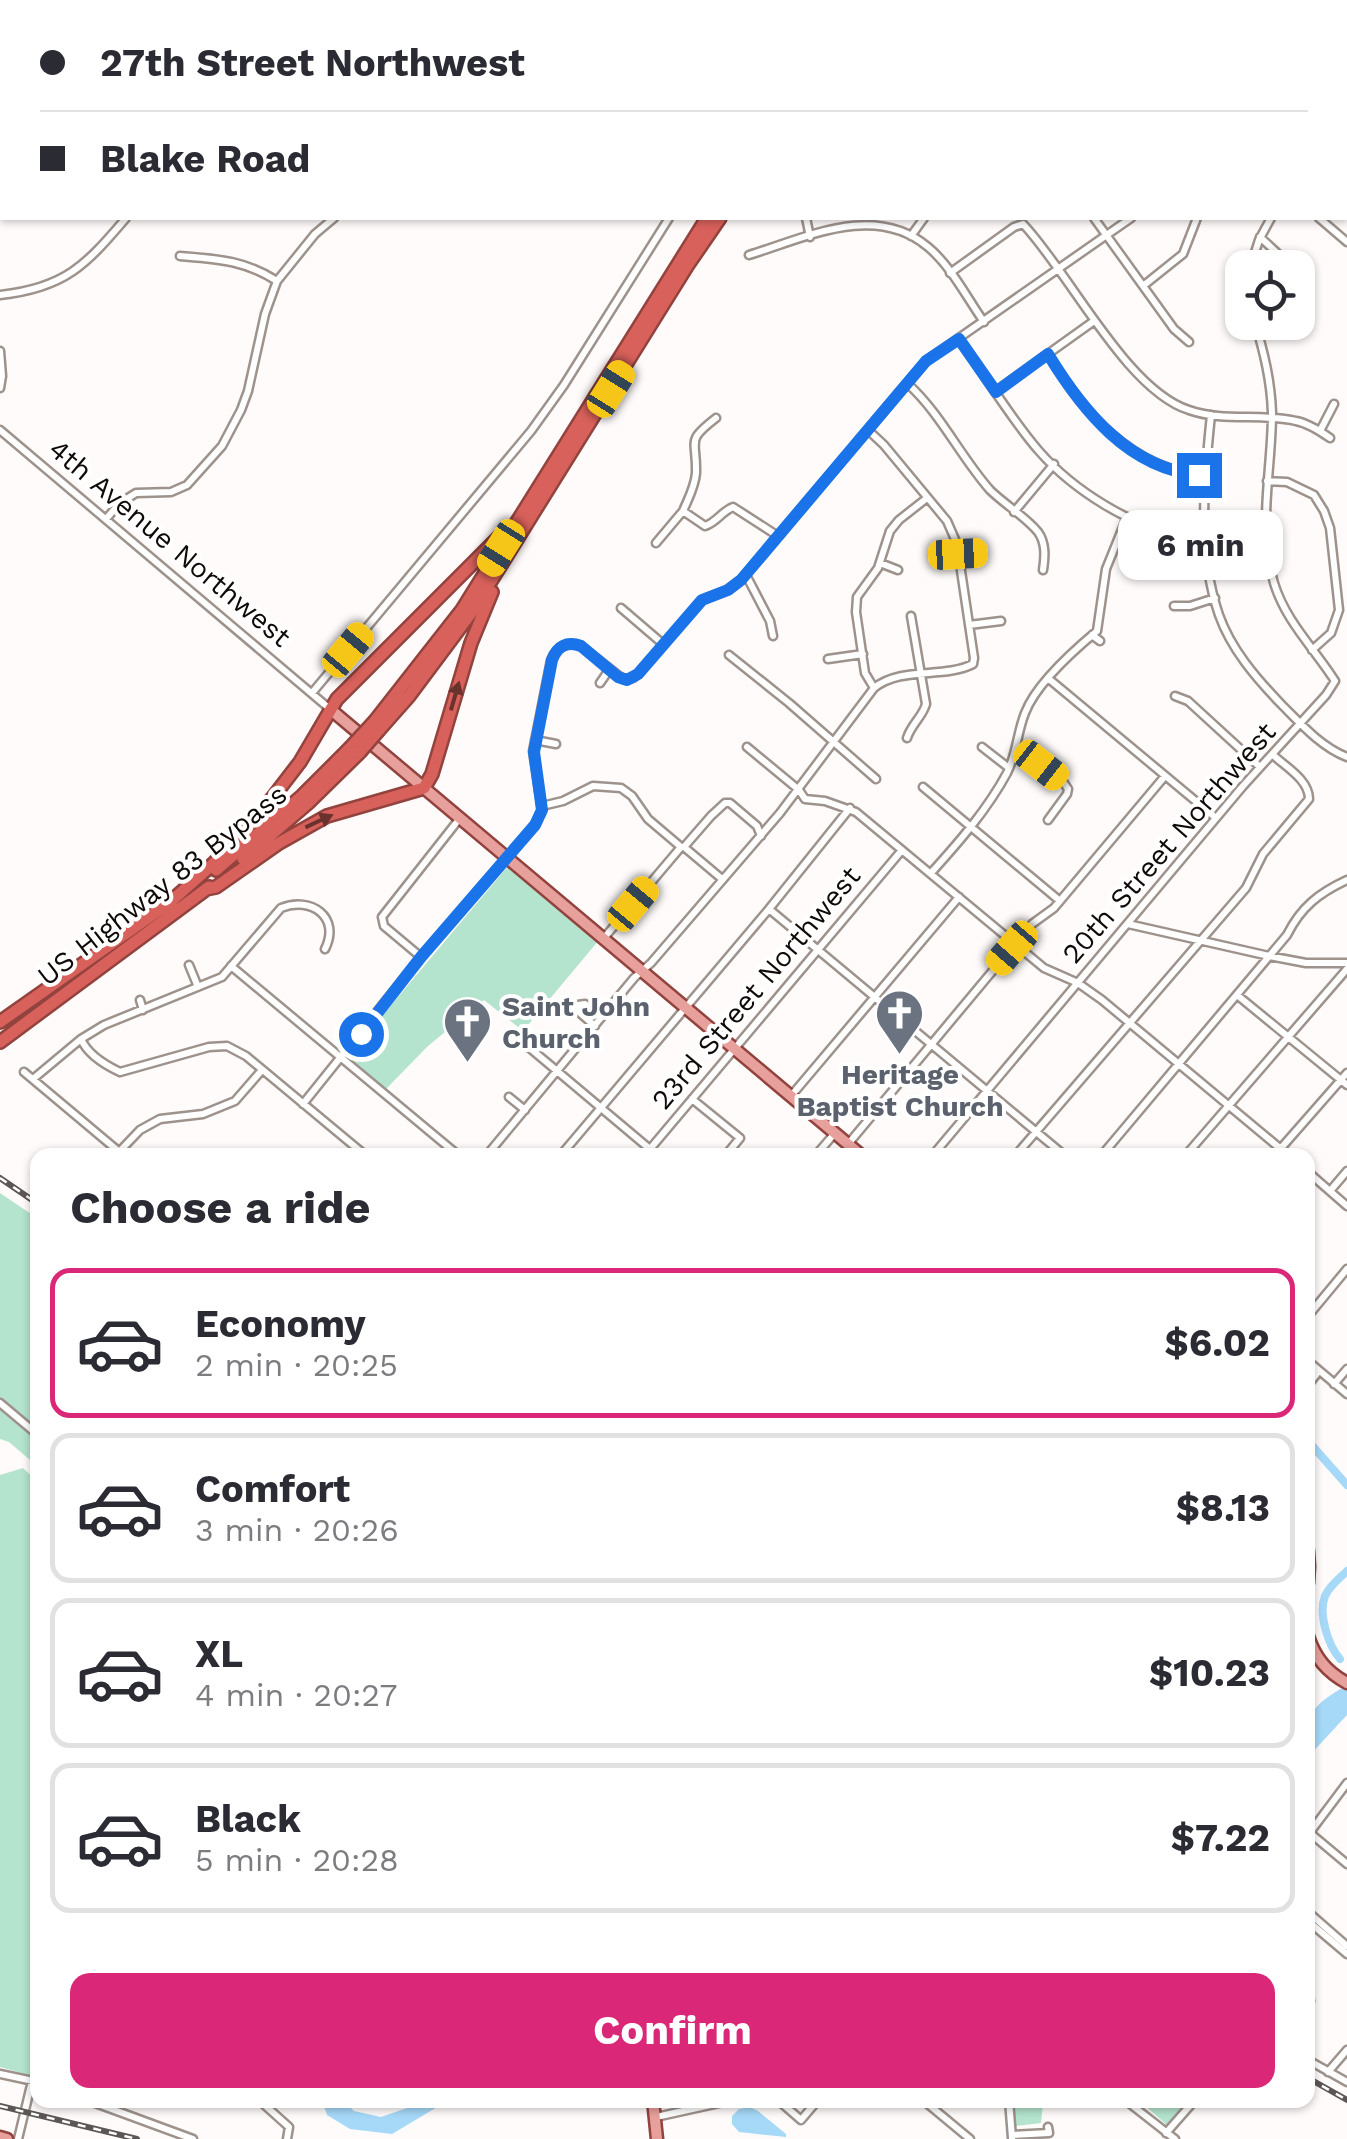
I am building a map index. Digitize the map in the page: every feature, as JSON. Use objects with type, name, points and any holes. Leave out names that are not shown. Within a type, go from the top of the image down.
[{"type":"highway","name":"US Highway 83 Bypass","points":[[377,725],[462,610],[706,220]]},
{"type":"highway","name":"US Highway 83 Bypass","points":[[0,1042],[206,889],[308,803],[418,684],[470,613],[719,220]]},
{"type":"highway","points":[[168,904],[256,818],[300,762],[330,709],[488,550],[540,487]]},
{"type":"highway","points":[[206,889],[216,887],[279,843],[327,816],[424,788],[432,774],[482,612],[540,504]]},
{"type":"highway","name":"US Highway 83 Bypass","points":[[0,1022],[245,846],[355,750]]},
{"type":"main road","name":"4th Avenue Northwest","points":[[330,709],[853,1148]]},
{"type":"main road","points":[[1315,1654],[1344,1681]]},
{"type":"main road","points":[[655,2108],[656,2139]]},
{"type":"street","points":[[0,295],[59,281],[91,258],[124,220]]},
{"type":"street","points":[[106,519],[136,494],[171,492],[187,486],[222,446],[248,390],[265,314],[277,281],[315,234],[332,220]]},
{"type":"street","points":[[312,694],[531,431],[669,220]]},
{"type":"street","points":[[806,220],[810,236]]},
{"type":"street","points":[[911,236],[923,220]]},
{"type":"street","points":[[1095,220],[1174,330],[1189,342]]},
{"type":"street","points":[[303,1104],[421,957],[535,825],[542,806],[535,740],[553,656],[566,644],[574,643],[623,679],[633,678],[702,600],[735,586],[746,575],[926,361],[1128,220]]},
{"type":"street","points":[[1143,286],[1183,254],[1196,220]]},
{"type":"street","points":[[1256,250],[1270,220]]},
{"type":"street","points":[[1322,220],[1347,242]]},
{"type":"street","points":[[950,273],[1014,226],[1023,224],[1132,367],[1172,404],[1211,415],[1297,421],[1330,438]]},
{"type":"street","points":[[748,255],[843,226],[879,225],[926,245],[984,322]]},
{"type":"street","points":[[1260,238],[1273,250]]},
{"type":"street","points":[[180,256],[228,260],[258,268],[277,281]]},
{"type":"street","points":[[996,392],[1094,320]]},
{"type":"street","points":[[959,339],[1040,452],[1094,497],[1128,517],[1182,535],[1266,532]]},
{"type":"street","points":[[1260,340],[1270,378],[1272,419],[1267,482],[1266,532],[1273,581],[1294,628],[1312,650],[1331,633],[1338,610],[1330,528],[1314,495],[1287,482],[1267,482]]},
{"type":"street","points":[[0,351],[0,388]]},
{"type":"street","points":[[1048,354],[1086,409],[1136,453],[1169,469],[1204,476]]},
{"type":"street","points":[[908,384],[922,397],[988,487],[1037,530],[1045,556],[1044,570]]},
{"type":"street","points":[[1320,432],[1334,404]]},
{"type":"street","points":[[1211,415],[1204,476],[1206,536],[1209,574],[1220,617],[1250,670],[1300,724],[1347,757]]},
{"type":"street","points":[[656,543],[683,511],[693,489],[694,439],[716,418]]},
{"type":"street","name":"4th Avenue Northwest","points":[[0,430],[330,709]]},
{"type":"street","points":[[493,1148],[761,836],[874,688],[889,679],[974,664],[953,532],[868,430]]},
{"type":"street","points":[[1014,512],[1054,464]]},
{"type":"street","points":[[874,688],[864,673],[857,597],[880,564],[890,532],[927,498]]},
{"type":"street","points":[[683,511],[705,526],[713,524],[722,511],[733,506],[778,536]]},
{"type":"street","points":[[931,873],[971,827],[1010,768],[1028,705],[1076,647],[1097,631],[1106,569],[1128,517]]},
{"type":"street","points":[[958,554],[980,552]]},
{"type":"street","points":[[880,564],[898,570]]},
{"type":"street","points":[[746,575],[774,636]]},
{"type":"street","points":[[1174,606],[1190,606],[1215,598]]},
{"type":"street","points":[[621,608],[663,644]]},
{"type":"street","points":[[907,738],[925,708],[911,616]]},
{"type":"street","points":[[969,625],[1001,621]]},
{"type":"street","points":[[1092,635],[1100,641]]},
{"type":"street","name":"20th Street Northwest","points":[[939,1148],[1335,681],[1312,650]]},
{"type":"street","points":[[828,659],[862,654]]},
{"type":"street","points":[[729,655],[876,778]]},
{"type":"street","points":[[600,683],[610,670]]},
{"type":"street","points":[[1049,679],[1216,818]]},
{"type":"street","points":[[1175,696],[1188,700],[1260,767]]},
{"type":"street","points":[[535,740],[556,744]]},
{"type":"street","points":[[747,747],[805,799],[850,808],[1044,968],[1078,983],[1130,1023],[1229,1105],[1274,1148]]},
{"type":"street","points":[[982,747],[1010,768]]},
{"type":"street","points":[[1018,747],[1068,789],[1048,820]]},
{"type":"street","points":[[1022,1148],[1246,888],[1264,854],[1308,798],[1304,782],[1273,755]]},
{"type":"street","points":[[848,1144],[1032,924],[1060,902],[1165,776]]},
{"type":"street","points":[[542,806],[563,801],[592,786],[621,788],[632,796],[648,820],[722,879]]},
{"type":"street","points":[[924,787],[1060,902]]},
{"type":"street","points":[[604,938],[725,803],[756,826],[761,836]]},
{"type":"street","points":[[568,1148],[850,808]]},
{"type":"street","points":[[421,957],[384,926],[384,912],[460,818]]},
{"type":"street","name":"23rd Street Northwest","points":[[650,1148],[902,850]]},
{"type":"street","points":[[1108,1148],[1287,935],[1297,915],[1320,895],[1347,880]]},
{"type":"street","points":[[791,1096],[959,896]]},
{"type":"street","points":[[33,1079],[104,1025],[222,977],[275,913],[290,904],[310,905],[325,917],[330,935],[324,949]]},
{"type":"street","points":[[769,909],[1056,1148]]},
{"type":"street","points":[[1128,924],[1268,956],[1347,966]]},
{"type":"street","points":[[189,965],[198,987]]},
{"type":"street","points":[[232,966],[450,1148]]},
{"type":"street","points":[[1192,1148],[1347,966]]},
{"type":"street","points":[[1237,995],[1345,1079],[1282,1148]]},
{"type":"street","points":[[140,1000],[143,1010]]},
{"type":"street","points":[[595,1026],[578,1012],[578,1005],[585,1004],[601,1018]]},
{"type":"street","points":[[80,1040],[85,1048],[120,1072],[208,1047],[227,1046],[246,1056],[356,1148]]},
{"type":"street","points":[[519,1040],[643,1148]]},
{"type":"street","points":[[125,1148],[140,1130],[160,1119],[203,1114],[235,1100],[262,1070]]},
{"type":"street","points":[[24,1072],[115,1148]]},
{"type":"street","points":[[510,1097],[525,1110]]},
{"type":"street","points":[[692,1098],[740,1138],[732,1148]]},
{"type":"street","points":[[822,1148],[835,1133]]},
{"type":"street","points":[[1330,1192],[1347,1172]]},
{"type":"street","points":[[1315,1178],[1347,1206]]},
{"type":"street","points":[[1315,1308],[1347,1269]]},
{"type":"street","points":[[1315,1367],[1347,1394]]},
{"type":"street","points":[[1334,1384],[1347,1369]]},
{"type":"street","points":[[1315,1376],[1319,1371]]},
{"type":"street","points":[[0,1402],[30,1428]]},
{"type":"street","points":[[1315,1826],[1347,1784]]},
{"type":"street","points":[[1315,1839],[1347,1864]]},
{"type":"street","points":[[1315,1918],[1347,1946]]},
{"type":"street","points":[[1315,1926],[1347,1954]]},
{"type":"street","points":[[1328,2072],[1347,2050]]},
{"type":"street","points":[[1315,2064],[1347,2082]]},
{"type":"street","points":[[0,2074],[30,2081]]},
{"type":"street","points":[[18,2139],[30,2099]]},
{"type":"street","points":[[107,2108],[193,2139]]},
{"type":"street","points":[[267,2108],[290,2127],[287,2139]]},
{"type":"street","points":[[656,2117],[697,2108]]},
{"type":"street","points":[[787,2108],[801,2120],[811,2108]]},
{"type":"street","points":[[932,2108],[969,2138]]},
{"type":"street","points":[[1010,2108],[1012,2137],[1048,2133],[1048,2128]]},
{"type":"street","points":[[1135,2108],[1171,2137],[1190,2108]]},
{"type":"green space","points":[[509,865],[599,940],[523,1031],[484,1000],[428,1046],[386,1089],[350,1059],[350,1054]]},
{"type":"green space","points":[[0,1193],[30,1213],[30,1460],[0,1439]]},
{"type":"green space","points":[[23,1468],[30,1475],[30,2075],[0,2067],[0,1475]]},
{"type":"green space","points":[[1014,2108],[1042,2108],[1041,2123],[1015,2126]]},
{"type":"green space","points":[[1148,2108],[1183,2108],[1168,2126]]},
{"type":"water","points":[[1347,1685],[1347,1715],[1315,1749],[1315,1709]]},
{"type":"water","points":[[325,2108],[351,2108],[381,2117],[407,2108],[436,2108],[392,2134],[350,2129],[327,2115]]},
{"type":"water","points":[[739,2109],[758,2111],[786,2137],[739,2132],[732,2124],[732,2116]]},
{"type":"waterway","points":[[1315,1449],[1347,1485]]},
{"type":"waterway","points":[[1340,1659],[1325,1629],[1323,1603],[1329,1589],[1347,1571]]},
{"type":"railway","points":[[0,1178],[30,1199]]},
{"type":"railway","points":[[1315,2082],[1347,2100]]},
{"type":"railway","points":[[0,2106],[137,2139]]},
{"type":"place","name":"Heritage Baptist Church","points":[[900,1056]]},
{"type":"place","name":"Saint John Church","points":[[467,1064]]},
{"type":"route","points":[[361,1034],[421,957],[535,825],[542,810],[534,752],[556,650],[574,643],[618,677],[633,678],[702,600],[741,580],[926,361],[959,339],[996,392],[1048,354],[1094,418],[1122,442],[1152,462],[1199,475]]}]
